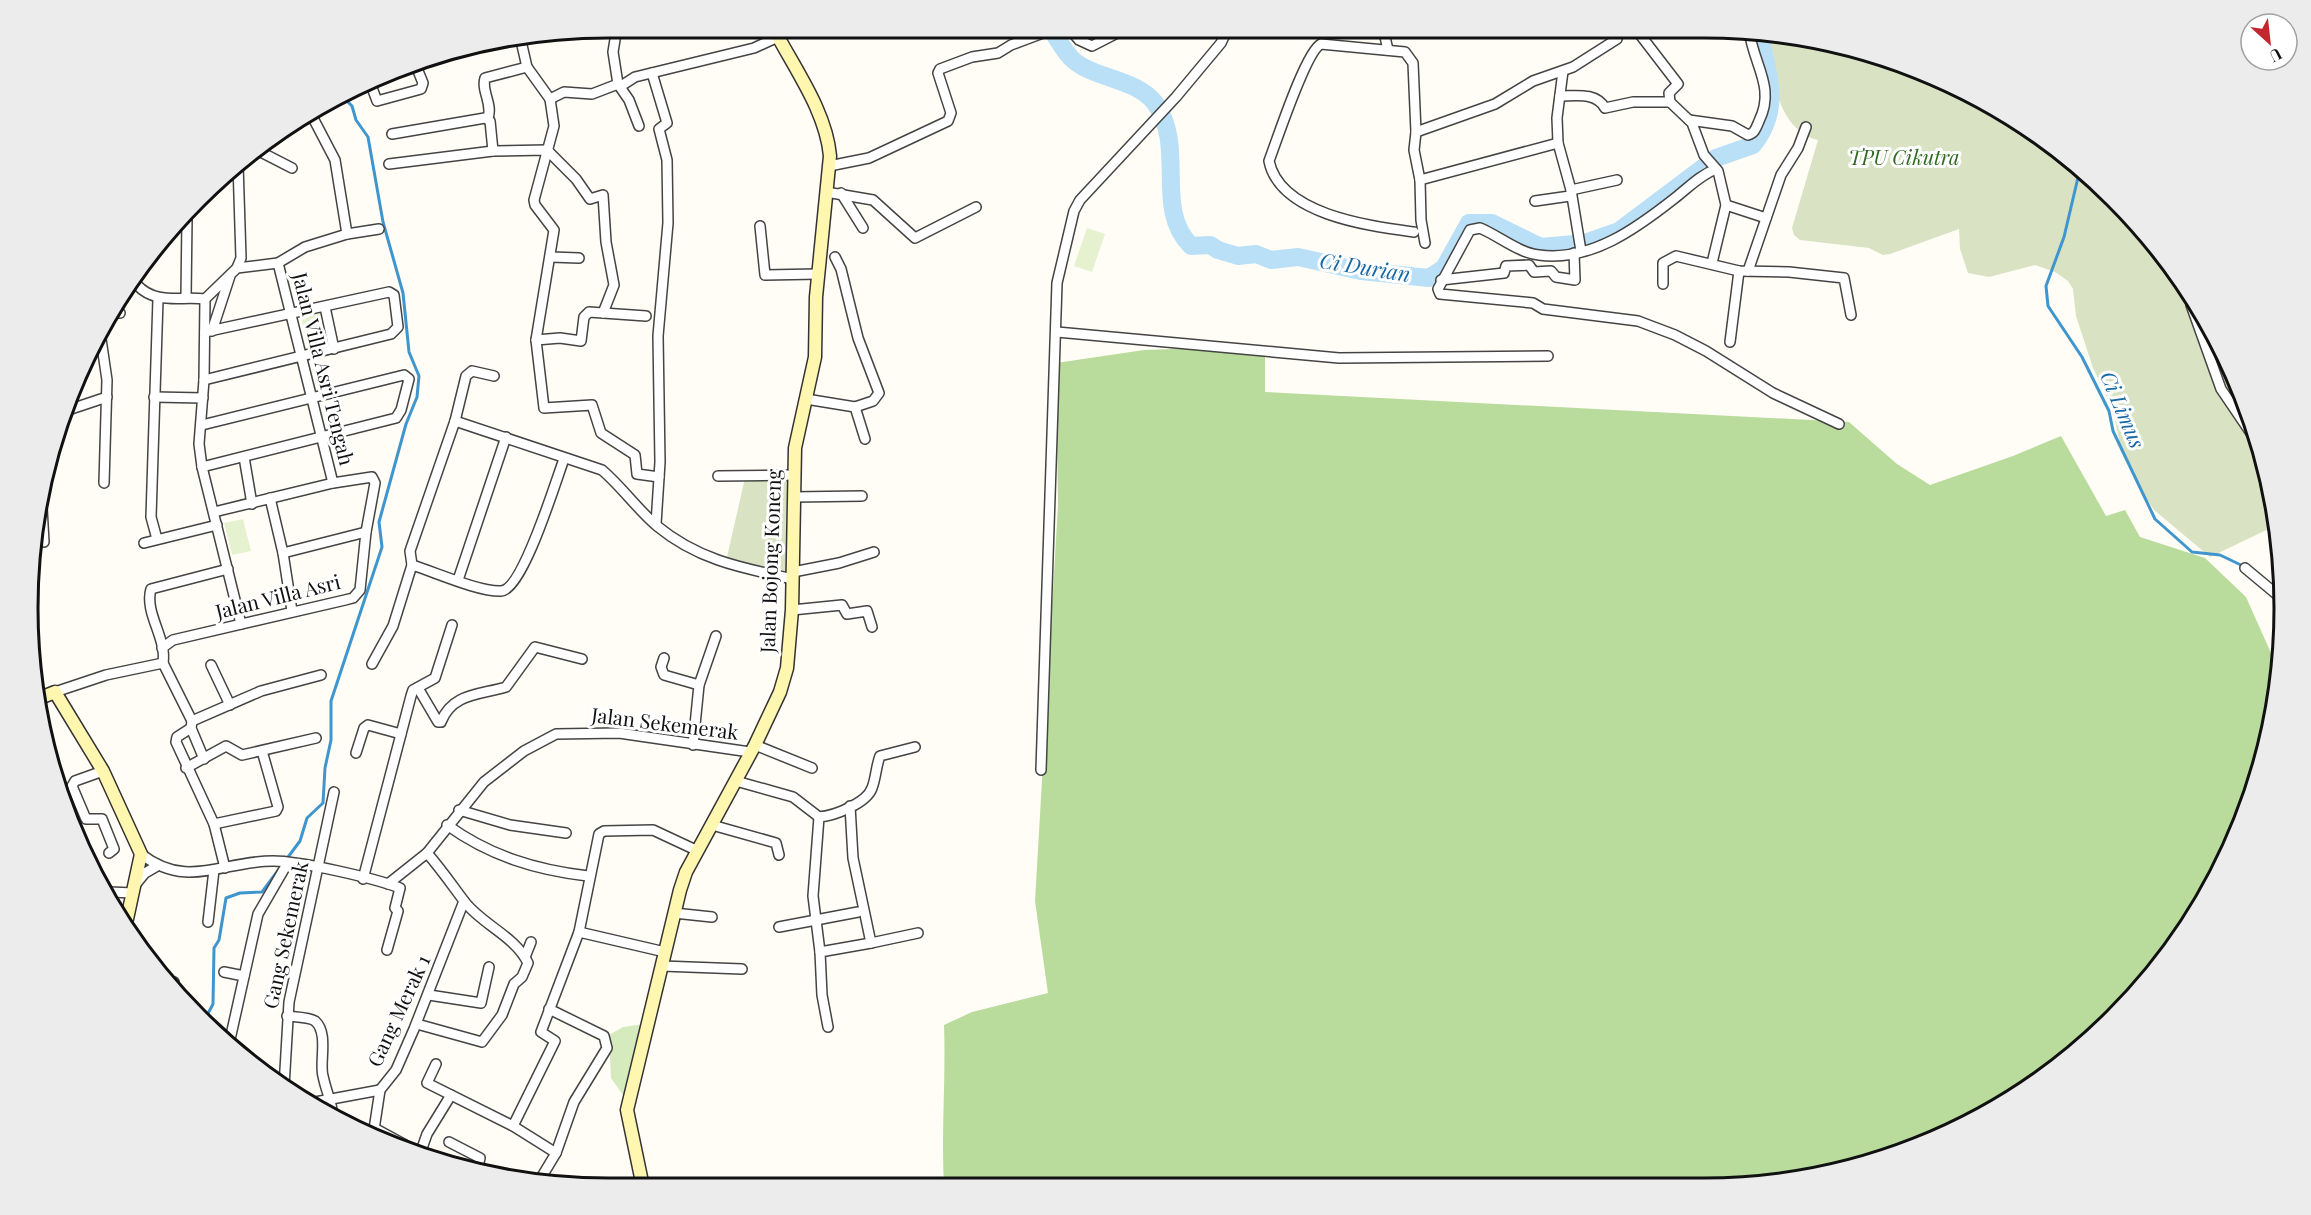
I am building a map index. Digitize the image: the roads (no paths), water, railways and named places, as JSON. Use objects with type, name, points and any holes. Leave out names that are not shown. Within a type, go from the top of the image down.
[{"type":"street","points":[[613,38],[612,52],[620,85],[639,126]]},
{"type":"street","points":[[550,99],[564,92],[592,94],[652,72],[754,48],[768,38]]},
{"type":"street","name":"Jalan Bojong Koneng","points":[[641,1178],[627,1110],[674,913],[686,872],[753,748],[783,682],[792,609],[794,475],[798,423],[815,357],[818,274],[829,145],[823,126],[779,38]]},
{"type":"street","points":[[829,166],[869,158],[948,121],[951,113],[938,73],[940,69],[972,57],[999,53],[1011,45],[1031,38]]},
{"type":"street","points":[[1076,38],[1092,46],[1108,38]]},
{"type":"street","points":[[1041,770],[1057,283],[1074,210],[1080,200],[1176,97],[1223,38]]},
{"type":"street","points":[[1385,38],[1388,50]]},
{"type":"street","points":[[1416,132],[1475,113],[1526,84],[1563,71],[1618,38]]},
{"type":"street","points":[[1643,38],[1678,84],[1669,93],[1671,102],[1689,120],[1704,155],[1713,166],[1726,205],[1712,263]]},
{"type":"street","points":[[1689,120],[1732,126],[1748,135],[1754,132],[1764,112],[1767,96],[1752,40]]},
{"type":"street","points":[[521,44],[527,67],[550,99],[554,126],[534,202],[554,230],[536,340],[544,408],[592,405],[601,433],[635,455],[637,474],[659,477]]},
{"type":"street","points":[[1414,232],[1372,227],[1313,208],[1297,199],[1276,179],[1269,161],[1306,64],[1316,46],[1321,44],[1405,52],[1413,63],[1416,132],[1414,150],[1420,180],[1421,220],[1425,243]]},
{"type":"street","points":[[494,151],[488,118],[489,104],[483,82],[485,78],[527,67]]},
{"type":"street","points":[[372,88],[377,101],[422,88],[417,71]]},
{"type":"street","points":[[1442,280],[1504,273],[1506,266],[1529,265],[1534,272],[1551,271],[1556,277],[1575,280],[1579,235],[1558,143],[1563,71]]},
{"type":"street","points":[[652,72],[666,123],[659,129],[667,160],[668,223],[658,336],[659,477],[656,524]]},
{"type":"street","points":[[1560,96],[1589,96],[1601,101],[1605,108],[1633,102],[1671,102]]},
{"type":"street","points":[[392,134],[488,118]]},
{"type":"street","points":[[314,119],[337,168],[347,234]]},
{"type":"street","points":[[1730,342],[1743,271],[1766,218],[1781,175],[1798,148],[1806,127]]},
{"type":"street","points":[[1420,180],[1558,143]]},
{"type":"street","points":[[389,164],[494,151],[547,150],[576,179],[590,199],[603,195],[606,242],[614,285],[603,313]]},
{"type":"street","points":[[263,153],[292,168]]},
{"type":"street","points":[[1713,166],[1633,230],[1616,240],[1579,251],[1538,255],[1480,228],[1470,230],[1442,280],[1438,289],[1440,294],[1533,303],[1543,309],[1638,321],[1706,351],[1773,393],[1839,424]]},
{"type":"street","points":[[209,332],[241,258],[238,174]]},
{"type":"street","points":[[1535,201],[1617,180]]},
{"type":"street","points":[[826,192],[873,200],[915,238],[976,207]]},
{"type":"street","points":[[841,193],[863,228]]},
{"type":"street","points":[[1726,205],[1766,218]]},
{"type":"street","points":[[186,297],[187,223]]},
{"type":"street","points":[[760,226],[765,275],[818,274]]},
{"type":"street","points":[[138,286],[158,299],[186,297],[205,299],[234,272],[278,263],[304,247],[347,234],[379,229]]},
{"type":"street","points":[[1663,284],[1663,263],[1666,259],[1676,256],[1743,271],[1844,278],[1851,315]]},
{"type":"street","points":[[551,257],[579,258]]},
{"type":"street","points":[[806,399],[855,407],[873,401],[879,393],[858,338],[841,269],[835,257]]},
{"type":"street","name":"Jalan Villa Asri Tengah","points":[[278,263],[333,483]]},
{"type":"street","points":[[204,380],[391,334],[398,327],[394,295],[389,292],[209,332]]},
{"type":"street","points":[[158,299],[151,517],[158,539]]},
{"type":"street","points":[[205,299],[209,332],[199,444],[202,467],[241,624]]},
{"type":"street","points":[[325,307],[334,349]]},
{"type":"street","points":[[536,340],[560,338],[581,340],[584,338],[584,317],[590,312],[646,316]]},
{"type":"street","points":[[2199,327],[2221,388],[2239,413]]},
{"type":"street","points":[[1057,332],[1339,358],[1548,356]]},
{"type":"street","points":[[101,346],[107,398],[104,483]]},
{"type":"street","points":[[372,664],[393,626],[412,565],[410,550],[455,421],[468,372],[494,376]]},
{"type":"street","points":[[202,425],[404,375],[409,380],[401,410],[396,418],[202,467]]},
{"type":"street","points":[[154,397],[203,398]]},
{"type":"street","points":[[74,408],[107,398]]},
{"type":"street","points":[[855,407],[865,439]]},
{"type":"street","points":[[455,421],[602,470],[620,485],[656,524],[687,548],[712,558],[793,576],[874,552]]},
{"type":"street","points":[[458,580],[506,437]]},
{"type":"street","points":[[244,457],[252,504]]},
{"type":"street","points":[[412,565],[501,591],[509,588],[525,564],[564,459]]},
{"type":"street","points":[[718,476],[794,475]]},
{"type":"street","name":"Jalan Villa Asri","points":[[162,648],[173,640],[345,600],[357,594],[360,590],[366,532],[375,483],[372,477],[333,483]]},
{"type":"street","points":[[214,512],[333,483]]},
{"type":"street","points":[[794,497],[862,496]]},
{"type":"street","points":[[270,498],[283,553],[292,611]]},
{"type":"street","points":[[144,543],[217,525]]},
{"type":"street","points":[[43,526],[44,542]]},
{"type":"street","points":[[283,553],[366,532]]},
{"type":"street","points":[[2245,568],[2273,591]]},
{"type":"street","points":[[204,759],[163,663],[162,648],[150,599],[151,589],[228,569]]},
{"type":"street","points":[[792,609],[842,604],[847,614],[867,611],[872,627]]},
{"type":"street","points":[[363,879],[413,690],[435,678],[452,625]]},
{"type":"street","points":[[693,745],[699,685],[716,636]]},
{"type":"street","points":[[418,688],[438,722],[441,722],[453,703],[478,693],[506,687],[535,647],[582,659]]},
{"type":"street","points":[[664,658],[661,668],[664,675],[699,685]]},
{"type":"street","points":[[45,698],[55,692],[99,677],[163,663]]},
{"type":"street","points":[[211,665],[230,705]]},
{"type":"street","points":[[225,868],[214,824],[186,768],[176,742],[177,737],[191,724],[261,691],[321,675]]},
{"type":"street","points":[[55,692],[104,771],[141,854],[157,866],[185,873],[282,862],[388,884],[400,890],[395,908],[398,911],[396,922],[387,950]]},
{"type":"street","points":[[356,753],[364,728],[368,725],[401,734]]},
{"type":"street","name":"Jalan Sekemerak","points":[[388,884],[427,853],[459,810],[484,782],[524,751],[556,734],[619,733],[693,745],[753,748],[812,768]]},
{"type":"street","points":[[186,768],[226,746],[230,746],[240,756],[316,738]]},
{"type":"street","points":[[736,781],[793,797],[819,817],[831,815],[871,792],[880,756],[915,747]]},
{"type":"street","points":[[214,824],[276,811],[278,807],[262,751]]},
{"type":"street","points":[[104,771],[75,781],[72,786],[86,819],[102,819],[107,827],[114,849],[109,853]]},
{"type":"street","name":"Gang Sekemerak","points":[[284,1076],[287,1016],[294,971],[334,792]]},
{"type":"street","points":[[850,806],[854,858],[871,943]]},
{"type":"street","points":[[459,810],[510,825],[567,833]]},
{"type":"street","points":[[819,817],[813,896],[820,952],[822,995],[828,1027]]},
{"type":"street","points":[[447,825],[469,841],[511,861],[588,876]]},
{"type":"street","points":[[712,825],[776,843],[779,855]]},
{"type":"street","points":[[513,1126],[555,1041],[541,1032],[579,932],[588,876],[599,834],[653,830],[698,851]]},
{"type":"street","points":[[417,1024],[482,1042],[502,1015],[514,984],[528,963],[525,957],[464,901],[457,888],[427,853]]},
{"type":"street","points":[[128,915],[141,854]]},
{"type":"street","points":[[231,1035],[260,907],[282,862]]},
{"type":"street","points":[[114,891],[134,888],[145,873],[157,866]]},
{"type":"street","points":[[208,922],[214,870]]},
{"type":"street","name":"Gang Merak 1","points":[[374,1127],[380,1090],[396,1070],[417,1024],[464,901]]},
{"type":"street","points":[[779,927],[858,912]]},
{"type":"street","points":[[674,913],[712,917]]},
{"type":"street","points":[[579,932],[665,952]]},
{"type":"street","points":[[820,952],[918,933]]},
{"type":"street","points":[[525,957],[531,942]]},
{"type":"street","points":[[662,966],[742,969]]},
{"type":"street","points":[[429,995],[482,1003],[489,967]]},
{"type":"street","points":[[224,972],[244,976]]},
{"type":"street","points":[[543,1174],[556,1153],[574,1102],[604,1056],[607,1041],[604,1036],[549,1009]]},
{"type":"street","points":[[287,1016],[313,1020],[317,1025],[324,1049],[322,1075],[332,1106]]},
{"type":"street","points":[[436,1064],[428,1083],[513,1126],[556,1153]]},
{"type":"street","points":[[322,1101],[380,1090]]},
{"type":"street","points":[[423,1146],[427,1134],[451,1095]]},
{"type":"street","points":[[449,1142],[480,1158],[479,1163]]},
{"type":"waterway","name":"Ci Durian","points":[[1057,38],[1071,58],[1080,65],[1137,88],[1155,103],[1164,121],[1169,139],[1174,214],[1180,231],[1191,246],[1210,245],[1238,256],[1256,254],[1271,260],[1298,257],[1361,271],[1429,278],[1444,268],[1469,223],[1492,223],[1541,247],[1585,243],[1619,231],[1716,158],[1753,145],[1768,117],[1770,104],[1769,76],[1761,41]]},
{"type":"waterway","points":[[208,1014],[213,1004],[214,948],[219,940],[226,898],[240,893],[262,892],[300,841],[307,818],[323,803],[325,768],[331,740],[331,701],[382,547],[379,522],[406,424],[417,397],[419,376],[409,352],[403,293],[383,222],[368,137],[356,120],[352,106],[347,101]]},
{"type":"waterway","name":"Ci Limus","points":[[2078,178],[2064,237],[2046,286],[2048,306],[2082,357],[2109,411],[2113,431],[2155,519],[2192,552],[2220,555],[2243,566]]},
{"type":"park label","name":"TPU Cikutra","points":[[1904,158]]}]
